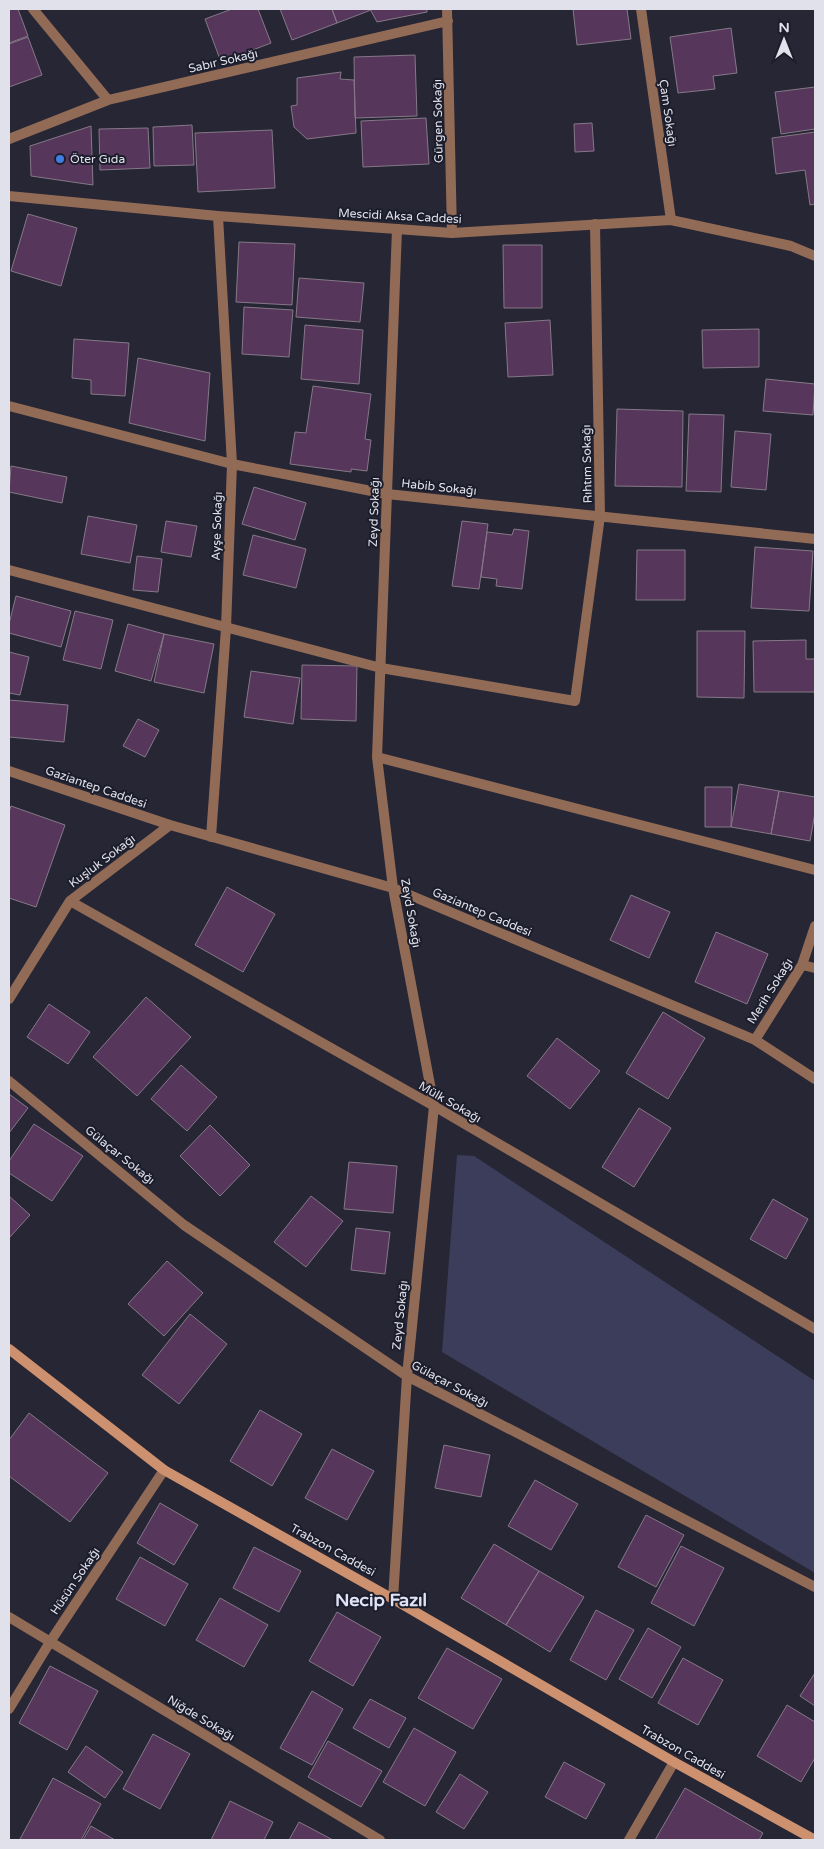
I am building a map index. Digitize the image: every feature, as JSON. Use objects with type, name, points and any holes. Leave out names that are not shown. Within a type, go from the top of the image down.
[{"type":"main road","name":"Trabzon Caddesi","points":[[9,1349],[164,1470],[393,1598],[674,1762],[815,1840]]},
{"type":"street","points":[[33,9],[108,100]]},
{"type":"street","name":"Gürgen Sokağı","points":[[447,9],[452,233]]},
{"type":"street","name":"Çam Sokağı","points":[[641,9],[671,220]]},
{"type":"street","name":"Sabır Sokağı","points":[[9,139],[108,100],[448,21]]},
{"type":"street","name":"Mescidi Aksa Caddesi","points":[[9,196],[218,216],[452,233],[671,220],[791,246],[815,256]]},
{"type":"street","name":"Ayşe Sokağı","points":[[211,837],[226,628],[232,464],[218,216]]},
{"type":"street","name":"Rıhtım Sokağı","points":[[381,668],[575,701],[600,516],[595,224]]},
{"type":"street","name":"Zeyd Sokağı","points":[[393,1598],[407,1376],[434,1106],[393,888],[377,757],[397,229]]},
{"type":"street","name":"Habib Sokağı","points":[[9,406],[232,464],[387,494],[815,539]]},
{"type":"street","points":[[9,570],[381,668]]},
{"type":"street","points":[[377,757],[815,870]]},
{"type":"street","name":"Gaziantep Caddesi","points":[[9,771],[170,825],[393,888],[755,1040],[815,1079]]},
{"type":"street","name":"Kuşluk Sokağı","points":[[9,999],[70,901],[170,825]]},
{"type":"street","name":"Mülk Sokağı","points":[[70,901],[434,1106],[815,1329]]},
{"type":"street","name":"Merih Sokağı","points":[[755,1040],[802,965],[815,926]]},
{"type":"street","points":[[802,965],[815,968]]},
{"type":"street","name":"Gülaçar Sokağı","points":[[9,1081],[184,1225],[407,1376],[815,1587]]},
{"type":"street","name":"Hüsün Sokağı","points":[[9,1709],[50,1642],[164,1470]]},
{"type":"street","name":"Niğde Sokağı","points":[[9,1617],[380,1840]]},
{"type":"street","points":[[629,1840],[674,1762]]},
{"type":"shaded area","points":[[457,1155],[474,1156],[815,1381],[815,1573],[442,1352]]},
{"type":"building","points":[[9,9],[18,9],[28,36],[9,43]]},
{"type":"building","points":[[232,9],[258,9],[271,43],[221,62],[205,19]]},
{"type":"building","points":[[280,9],[332,9],[337,23],[292,40]]},
{"type":"building","points":[[332,9],[370,9],[371,10],[337,23]]},
{"type":"building","points":[[370,9],[427,9],[427,12],[377,22]]},
{"type":"building","points":[[573,9],[627,9],[631,39],[577,45]]},
{"type":"building","points":[[731,28],[737,73],[713,76],[715,89],[678,93],[670,37]]},
{"type":"building","points":[[28,37],[42,75],[9,87],[9,44]]},
{"type":"building","points":[[415,55],[417,116],[355,118],[354,57]]},
{"type":"building","points":[[341,72],[340,79],[354,80],[356,133],[307,139],[294,127],[291,106],[297,105],[297,78]]},
{"type":"building","points":[[815,87],[815,129],[781,134],[775,92]]},
{"type":"building","points":[[426,118],[429,164],[363,167],[361,121]]},
{"type":"building","points":[[592,123],[594,151],[575,152],[574,124]]},
{"type":"building","points":[[192,125],[194,165],[154,166],[153,127]]},
{"type":"building","points":[[91,126],[93,185],[31,176],[30,146]]},
{"type":"building","points":[[148,128],[150,168],[100,170],[99,129]]},
{"type":"building","points":[[272,130],[275,188],[198,192],[195,133]]},
{"type":"building","points":[[815,132],[815,204],[810,205],[805,170],[776,174],[772,138]]},
{"type":"building","points":[[28,214],[77,228],[61,286],[11,271]]},
{"type":"building","points":[[239,242],[295,244],[292,305],[236,302]]},
{"type":"building","points":[[503,245],[542,245],[542,308],[504,308]]},
{"type":"building","points":[[299,278],[364,283],[360,322],[296,317]]},
{"type":"building","points":[[244,307],[293,310],[289,357],[242,354]]},
{"type":"building","points":[[550,320],[553,375],[508,377],[505,323]]},
{"type":"building","points":[[305,325],[363,330],[359,384],[301,379]]},
{"type":"building","points":[[759,329],[759,367],[703,368],[702,330]]},
{"type":"building","points":[[74,339],[129,343],[125,396],[91,394],[91,380],[72,378]]},
{"type":"building","points":[[138,358],[210,373],[205,441],[129,423]]},
{"type":"building","points":[[766,379],[815,384],[813,415],[763,411]]},
{"type":"building","points":[[313,386],[371,394],[365,439],[371,440],[367,471],[351,469],[351,472],[290,464],[295,432],[306,433]]},
{"type":"building","points":[[617,409],[683,411],[682,487],[615,486]]},
{"type":"building","points":[[689,414],[724,415],[721,492],[686,491]]},
{"type":"building","points":[[735,431],[771,434],[766,490],[731,487]]},
{"type":"building","points":[[11,466],[67,477],[62,503],[9,492]]},
{"type":"building","points":[[254,487],[306,503],[295,540],[242,524]]},
{"type":"building","points":[[88,516],[137,525],[130,563],[81,554]]},
{"type":"building","points":[[166,521],[197,526],[191,557],[161,552]]},
{"type":"building","points":[[462,521],[488,524],[479,589],[452,586]]},
{"type":"building","points":[[514,529],[529,531],[522,589],[496,586],[497,579],[481,577],[487,532],[512,535]]},
{"type":"building","points":[[253,535],[306,549],[296,588],[243,575]]},
{"type":"building","points":[[755,547],[813,551],[809,611],[751,608]]},
{"type":"building","points":[[637,550],[685,550],[685,600],[636,600]]},
{"type":"building","points":[[137,556],[162,559],[158,592],[133,590]]},
{"type":"building","points":[[16,596],[71,611],[61,647],[9,633],[9,624]]},
{"type":"building","points":[[75,611],[113,620],[101,669],[63,660]]},
{"type":"building","points":[[128,624],[164,634],[151,681],[115,671]]},
{"type":"building","points":[[697,631],[745,631],[744,698],[697,697]]},
{"type":"building","points":[[164,634],[214,644],[204,693],[154,682]]},
{"type":"building","points":[[806,640],[806,659],[815,659],[815,692],[754,692],[753,641]]},
{"type":"building","points":[[9,652],[29,657],[20,695],[9,693]]},
{"type":"building","points":[[302,665],[357,666],[356,721],[301,719]]},
{"type":"building","points":[[251,671],[300,678],[293,724],[244,717]]},
{"type":"building","points":[[9,700],[68,705],[64,742],[9,737]]},
{"type":"building","points":[[138,719],[159,730],[145,757],[123,746]]},
{"type":"building","points":[[739,784],[779,791],[771,834],[731,827]]},
{"type":"building","points":[[705,787],[732,787],[731,827],[705,827]]},
{"type":"building","points":[[779,791],[815,797],[815,813],[810,841],[771,834]]},
{"type":"building","points":[[11,806],[65,825],[36,907],[9,898],[9,812]]},
{"type":"building","points":[[227,887],[275,914],[243,972],[195,945]]},
{"type":"building","points":[[631,895],[670,912],[649,958],[610,940]]},
{"type":"building","points":[[716,932],[768,954],[747,1004],[695,982]]},
{"type":"building","points":[[146,997],[191,1037],[137,1096],[93,1057]]},
{"type":"building","points":[[49,1004],[90,1032],[68,1064],[27,1037]]},
{"type":"building","points":[[663,1012],[705,1038],[668,1099],[626,1073]]},
{"type":"building","points":[[557,1038],[600,1071],[570,1109],[527,1076]]},
{"type":"building","points":[[181,1065],[217,1097],[187,1131],[151,1099]]},
{"type":"building","points":[[9,1094],[28,1108],[9,1133]]},
{"type":"building","points":[[639,1108],[671,1128],[634,1187],[602,1167]]},
{"type":"building","points":[[34,1124],[83,1156],[52,1201],[9,1173],[9,1161]]},
{"type":"building","points":[[210,1125],[250,1165],[220,1196],[180,1156]]},
{"type":"building","points":[[349,1162],[397,1166],[393,1213],[344,1209]]},
{"type":"building","points":[[9,1196],[30,1215],[9,1238]]},
{"type":"building","points":[[311,1196],[343,1221],[306,1267],[274,1242]]},
{"type":"building","points":[[773,1199],[808,1219],[786,1259],[750,1239]]},
{"type":"building","points":[[356,1228],[390,1232],[385,1274],[351,1270]]},
{"type":"building","points":[[167,1261],[203,1293],[164,1336],[128,1304]]},
{"type":"building","points":[[190,1314],[227,1344],[179,1404],[142,1375]]},
{"type":"building","points":[[260,1410],[302,1434],[272,1486],[230,1461]]},
{"type":"building","points":[[29,1413],[108,1473],[70,1522],[9,1476],[9,1440]]},
{"type":"building","points":[[444,1445],[490,1455],[481,1497],[435,1488]]},
{"type":"building","points":[[332,1449],[374,1471],[347,1520],[305,1498]]},
{"type":"building","points":[[535,1480],[578,1504],[551,1550],[508,1526]]},
{"type":"building","points":[[160,1503],[198,1525],[174,1565],[137,1543]]},
{"type":"building","points":[[646,1515],[684,1535],[656,1587],[618,1567]]},
{"type":"building","points":[[494,1544],[539,1571],[506,1625],[461,1598]]},
{"type":"building","points":[[681,1546],[724,1568],[694,1626],[651,1603]]},
{"type":"building","points":[[254,1547],[301,1571],[279,1612],[233,1588]]},
{"type":"building","points":[[140,1557],[188,1584],[165,1626],[116,1599]]},
{"type":"building","points":[[539,1571],[584,1597],[550,1652],[506,1625]]},
{"type":"building","points":[[220,1598],[268,1625],[244,1667],[196,1640]]},
{"type":"building","points":[[596,1610],[634,1630],[606,1680],[570,1660]]},
{"type":"building","points":[[337,1612],[381,1637],[353,1686],[309,1661]]},
{"type":"building","points":[[648,1628],[681,1647],[652,1698],[619,1679]]},
{"type":"building","points":[[447,1648],[502,1679],[473,1729],[418,1698]]},
{"type":"building","points":[[683,1658],[723,1680],[698,1725],[658,1703]]},
{"type":"building","points":[[50,1666],[98,1691],[67,1750],[19,1723]]},
{"type":"building","points":[[815,1673],[815,1706],[800,1696]]},
{"type":"building","points":[[312,1691],[343,1709],[312,1765],[280,1748]]},
{"type":"building","points":[[370,1699],[406,1718],[389,1748],[353,1728]]},
{"type":"building","points":[[787,1705],[815,1722],[815,1758],[801,1782],[757,1756]]},
{"type":"building","points":[[414,1728],[456,1752],[425,1806],[383,1782]]},
{"type":"building","points":[[153,1734],[190,1754],[160,1809],[123,1789]]},
{"type":"building","points":[[328,1741],[382,1771],[361,1807],[308,1777]]},
{"type":"building","points":[[86,1746],[123,1772],[105,1798],[68,1772]]},
{"type":"building","points":[[564,1762],[605,1784],[586,1819],[545,1797]]},
{"type":"building","points":[[460,1774],[488,1792],[464,1829],[436,1812]]},
{"type":"building","points":[[53,1778],[101,1804],[81,1840],[20,1839]]},
{"type":"building","points":[[685,1788],[763,1833],[759,1840],[655,1840]]},
{"type":"building","points":[[230,1801],[273,1822],[264,1840],[211,1840]]},
{"type":"building","points":[[299,1822],[333,1840],[289,1840]]},
{"type":"building","points":[[91,1826],[115,1840],[83,1840]]},
{"type":"place","name":"Öter Gıda","points":[[60,159]]},
{"type":"district","name":"Necip Fazıl","points":[[381,1600]]}]
